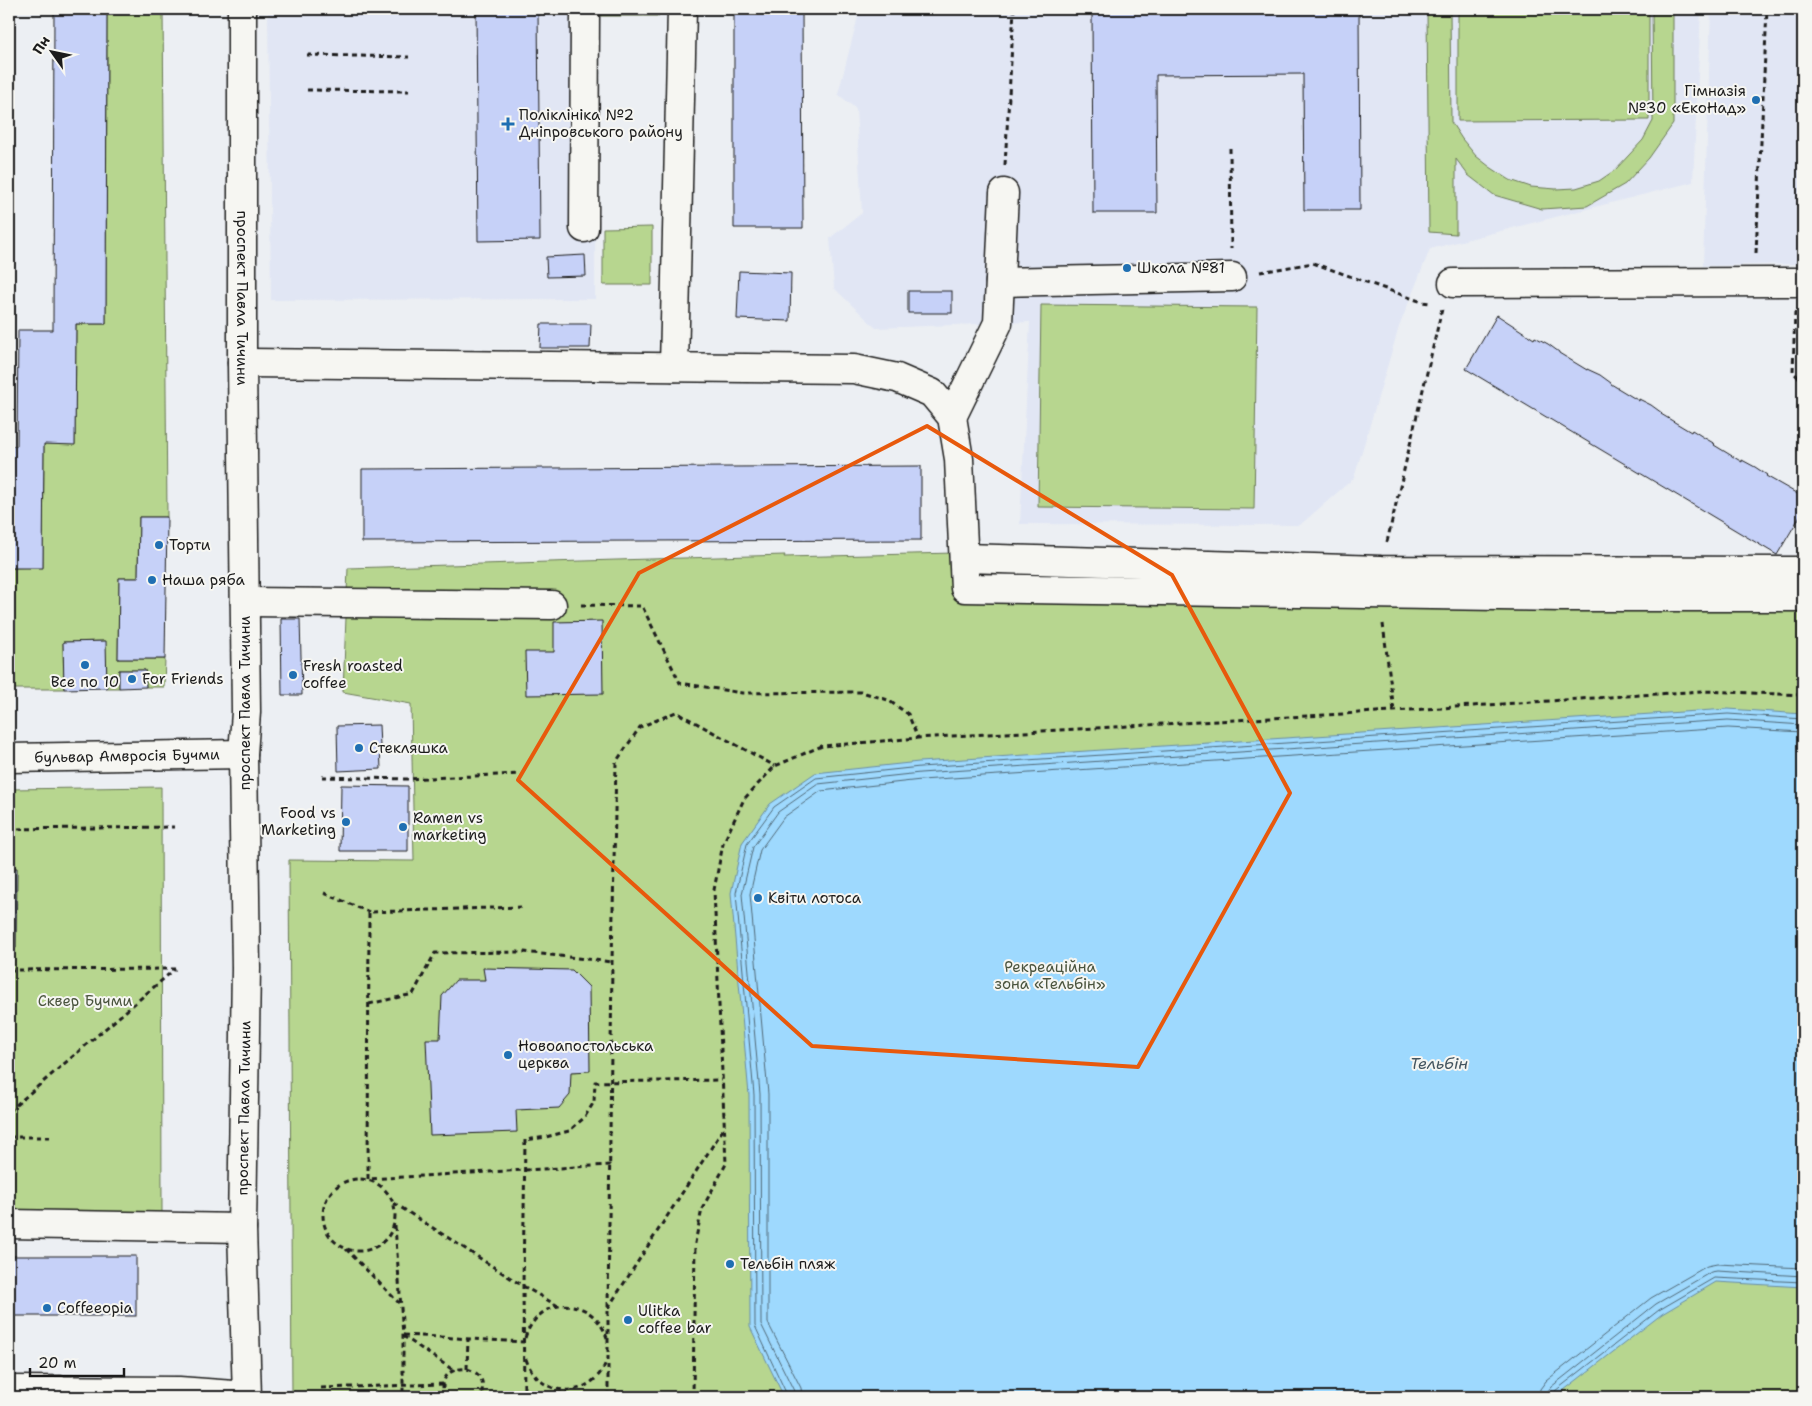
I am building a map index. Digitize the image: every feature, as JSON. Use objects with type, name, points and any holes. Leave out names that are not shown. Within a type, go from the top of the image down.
[{"type":"street","name":"проспект Павла Тичини","points":[[242,9],[242,363],[246,712],[243,754],[246,968],[242,1228],[247,1396]]},
{"type":"street","points":[[584,228],[585,9]]},
{"type":"street","points":[[674,367],[682,9]]},
{"type":"street","points":[[952,417],[998,323],[1004,193]]},
{"type":"street","points":[[1000,282],[1232,277]]},
{"type":"street","points":[[1453,283],[1799,282]]},
{"type":"street","points":[[242,363],[854,369],[897,378],[932,393],[952,417],[959,458],[965,588],[1381,582],[1803,571]]},
{"type":"street","points":[[964,558],[1381,582],[1803,597]]},
{"type":"street","points":[[245,602],[552,605]]},
{"type":"street","name":"бульвар Амвросія Бучми","points":[[9,758],[243,754]]},
{"type":"street","points":[[9,1224],[242,1228]]},
{"type":"street","points":[[9,1390],[178,1391],[247,1396]]},
{"type":"path","points":[[1004,193],[1014,9]]},
{"type":"path","points":[[1755,281],[1767,9]]},
{"type":"path","points":[[307,55],[409,57]]},
{"type":"path","points":[[307,90],[409,91]]},
{"type":"path","points":[[1230,148],[1232,277],[1312,263],[1422,302],[1444,305],[1381,582],[1394,711]]},
{"type":"path","points":[[1799,282],[1793,372],[1803,382]]},
{"type":"path","points":[[552,605],[642,606],[680,683],[742,693],[862,692],[888,700],[908,714],[918,738]]},
{"type":"path","points":[[693,1397],[694,1243],[702,1209],[726,1164],[714,890],[723,844],[744,800],[775,766],[822,746],[918,738],[1703,691],[1803,695]]},
{"type":"path","points":[[608,1397],[616,762],[640,727],[676,712],[775,766]]},
{"type":"path","points":[[322,777],[406,779],[520,774]]},
{"type":"path","points":[[9,829],[174,827]]},
{"type":"path","points":[[324,893],[370,912],[521,906]]},
{"type":"path","points":[[368,1179],[370,912]]},
{"type":"path","points":[[369,1004],[413,994],[435,953],[524,952],[612,962]]},
{"type":"path","points":[[9,970],[175,969],[9,1111]]},
{"type":"path","points":[[608,1354],[605,1367],[597,1378],[580,1388],[560,1390],[547,1386],[536,1379],[528,1368],[524,1355],[523,1286],[525,1140],[546,1137],[569,1130],[584,1118],[594,1102],[595,1082],[722,1080]]},
{"type":"path","points":[[608,1309],[724,1128]]},
{"type":"path","points":[[9,1137],[53,1137]]},
{"type":"path","points":[[400,1302],[346,1249],[332,1239],[327,1232],[323,1216],[324,1205],[336,1186],[357,1178],[368,1179],[611,1165]]},
{"type":"path","points":[[368,1179],[379,1184],[388,1192],[394,1203],[396,1213],[395,1223],[403,1335],[403,1397]]},
{"type":"path","points":[[394,1203],[523,1286],[559,1306]]},
{"type":"path","points":[[346,1249],[370,1250],[382,1244],[390,1234],[395,1223]]},
{"type":"path","points":[[524,1397],[524,1342],[528,1329],[536,1318],[546,1310],[559,1306],[572,1306],[585,1310],[596,1317],[604,1328],[608,1341]]},
{"type":"path","points":[[403,1335],[524,1342]]},
{"type":"path","points":[[403,1335],[454,1370]]},
{"type":"path","points":[[467,1369],[468,1339]]},
{"type":"path","points":[[445,1397],[443,1384],[445,1378],[454,1370],[467,1369],[473,1371],[481,1380],[480,1397]]},
{"type":"path","points":[[321,1388],[443,1384]]},
{"type":"highlighted area","points":[[927,426],[1172,575],[1290,793],[1138,1067],[812,1046],[518,780],[639,573]]},
{"type":"shaded area","points":[[268,9],[596,9],[595,299],[271,300]]},
{"type":"shaded area","name":"Школа №81","points":[[860,9],[1701,9],[1693,182],[1430,249],[1399,327],[1354,478],[1300,525],[1020,524],[1030,322],[876,328],[834,288],[830,238],[862,213],[856,109],[838,94]]},
{"type":"shaded area","name":"Гімназія №30 «ЕкоНад»","points":[[1711,9],[1803,9],[1803,264],[1703,266]]},
{"type":"green space","points":[[107,9],[163,9],[167,517],[139,517],[138,578],[119,578],[118,659],[165,659],[164,687],[146,687],[145,670],[119,670],[119,688],[107,688],[105,641],[63,642],[64,689],[15,689],[9,678],[9,568],[43,567],[44,444],[75,444],[76,324],[106,324]]},
{"type":"green space","points":[[601,9],[658,9],[658,16],[601,16]]},
{"type":"green space","points":[[1427,9],[1450,9],[1451,122],[1476,156],[1510,180],[1531,187],[1576,188],[1599,181],[1615,170],[1643,140],[1653,121],[1652,9],[1673,9],[1673,124],[1649,158],[1625,184],[1587,206],[1542,209],[1494,195],[1468,175],[1456,159],[1456,234],[1429,232]]},
{"type":"green space","points":[[1458,9],[1649,9],[1649,120],[1458,121]]},
{"type":"green space","points":[[652,227],[652,285],[603,285],[603,228]]},
{"type":"green space","points":[[1041,305],[1257,307],[1254,509],[1038,507]]},
{"type":"green space","name":"Рекреаційна зона «Тельбін»","points":[[955,553],[1803,564],[1803,1397],[292,1397],[289,860],[414,861],[411,704],[343,692],[348,568],[785,555],[784,557]]},
{"type":"green space","name":"Сквер Бучми","points":[[161,787],[162,1214],[9,1215],[9,789]]},
{"type":"water","name":"Тельбін","points":[[1728,709],[1803,714],[1803,1287],[1716,1282],[1662,1314],[1555,1397],[784,1397],[750,1327],[749,1095],[731,893],[742,843],[770,804],[815,773],[919,762]]},
{"type":"building","points":[[54,9],[107,9],[106,324],[76,324],[75,445],[44,444],[43,568],[9,568],[9,446],[17,446],[18,330],[53,330]]},
{"type":"building","name":"Поліклініка №2 Дніпровського району","points":[[476,9],[538,9],[540,240],[478,241]]},
{"type":"building","points":[[734,9],[802,9],[803,228],[734,228]]},
{"type":"building","points":[[1092,9],[1359,9],[1360,210],[1304,210],[1303,74],[1156,75],[1157,213],[1093,213]]},
{"type":"building","points":[[585,255],[586,276],[547,277],[546,257]]},
{"type":"building","points":[[739,271],[791,273],[790,321],[737,319]]},
{"type":"building","points":[[908,291],[952,291],[952,313],[908,313]]},
{"type":"building","points":[[1497,315],[1534,339],[1535,337],[1548,344],[1587,370],[1600,375],[1639,401],[1639,399],[1651,405],[1661,414],[1691,432],[1692,430],[1742,462],[1742,460],[1755,467],[1766,476],[1803,497],[1803,511],[1777,555],[1466,369]]},
{"type":"building","points":[[541,324],[591,324],[590,348],[540,348]]},
{"type":"building","points":[[921,466],[921,540],[362,542],[362,469]]},
{"type":"building","points":[[139,517],[167,517],[165,659],[118,659],[119,578],[138,578]]},
{"type":"building","points":[[281,619],[300,619],[302,695],[282,695]]},
{"type":"building","points":[[602,621],[603,694],[526,695],[525,652],[554,652],[554,622]]},
{"type":"building","name":"Все по 10","points":[[106,641],[107,688],[64,689],[63,642]]},
{"type":"building","name":"For Friends","points":[[119,670],[145,670],[146,687],[119,688]]},
{"type":"building","name":"Стекляшка","points":[[379,725],[381,769],[338,771],[337,726]]},
{"type":"building","points":[[341,785],[408,786],[408,851],[340,851]]},
{"type":"building","points":[[9,868],[17,868],[16,948],[9,948]]},
{"type":"building","name":"Новоапостольська церква","points":[[483,968],[572,970],[589,987],[590,1071],[571,1072],[570,1095],[559,1108],[516,1110],[517,1132],[430,1135],[426,1039],[440,1039],[442,996],[456,980],[485,980]]},
{"type":"building","points":[[9,1256],[136,1256],[136,1316],[9,1316]]},
{"type":"place","name":"Гімназія №30 «ЕкоНад»","points":[[1756,100]]},
{"type":"place","name":"Поліклініка №2 Дніпровського району","points":[[508,124]]},
{"type":"place","name":"Школа №81","points":[[1127,268]]},
{"type":"place","name":"Торти","points":[[159,545]]},
{"type":"place","name":"Наша ряба","points":[[152,580]]},
{"type":"place","name":"Все по 10","points":[[85,665]]},
{"type":"place","name":"Fresh roasted coffee","points":[[293,675]]},
{"type":"place","name":"For Friends","points":[[132,679]]},
{"type":"place","name":"Стекляшка","points":[[359,748]]},
{"type":"place","name":"Food vs Marketing","points":[[346,822]]},
{"type":"place","name":"Ramen vs marketing","points":[[403,827]]},
{"type":"place","name":"Квіти лотоса","points":[[758,898]]},
{"type":"place","name":"Новоапостольська церква","points":[[508,1055]]},
{"type":"place","name":"Тельбін пляж","points":[[730,1264]]},
{"type":"place","name":"Coffeeopia","points":[[47,1308]]},
{"type":"place","name":"Ulitka coffee bar","points":[[628,1320]]}]
